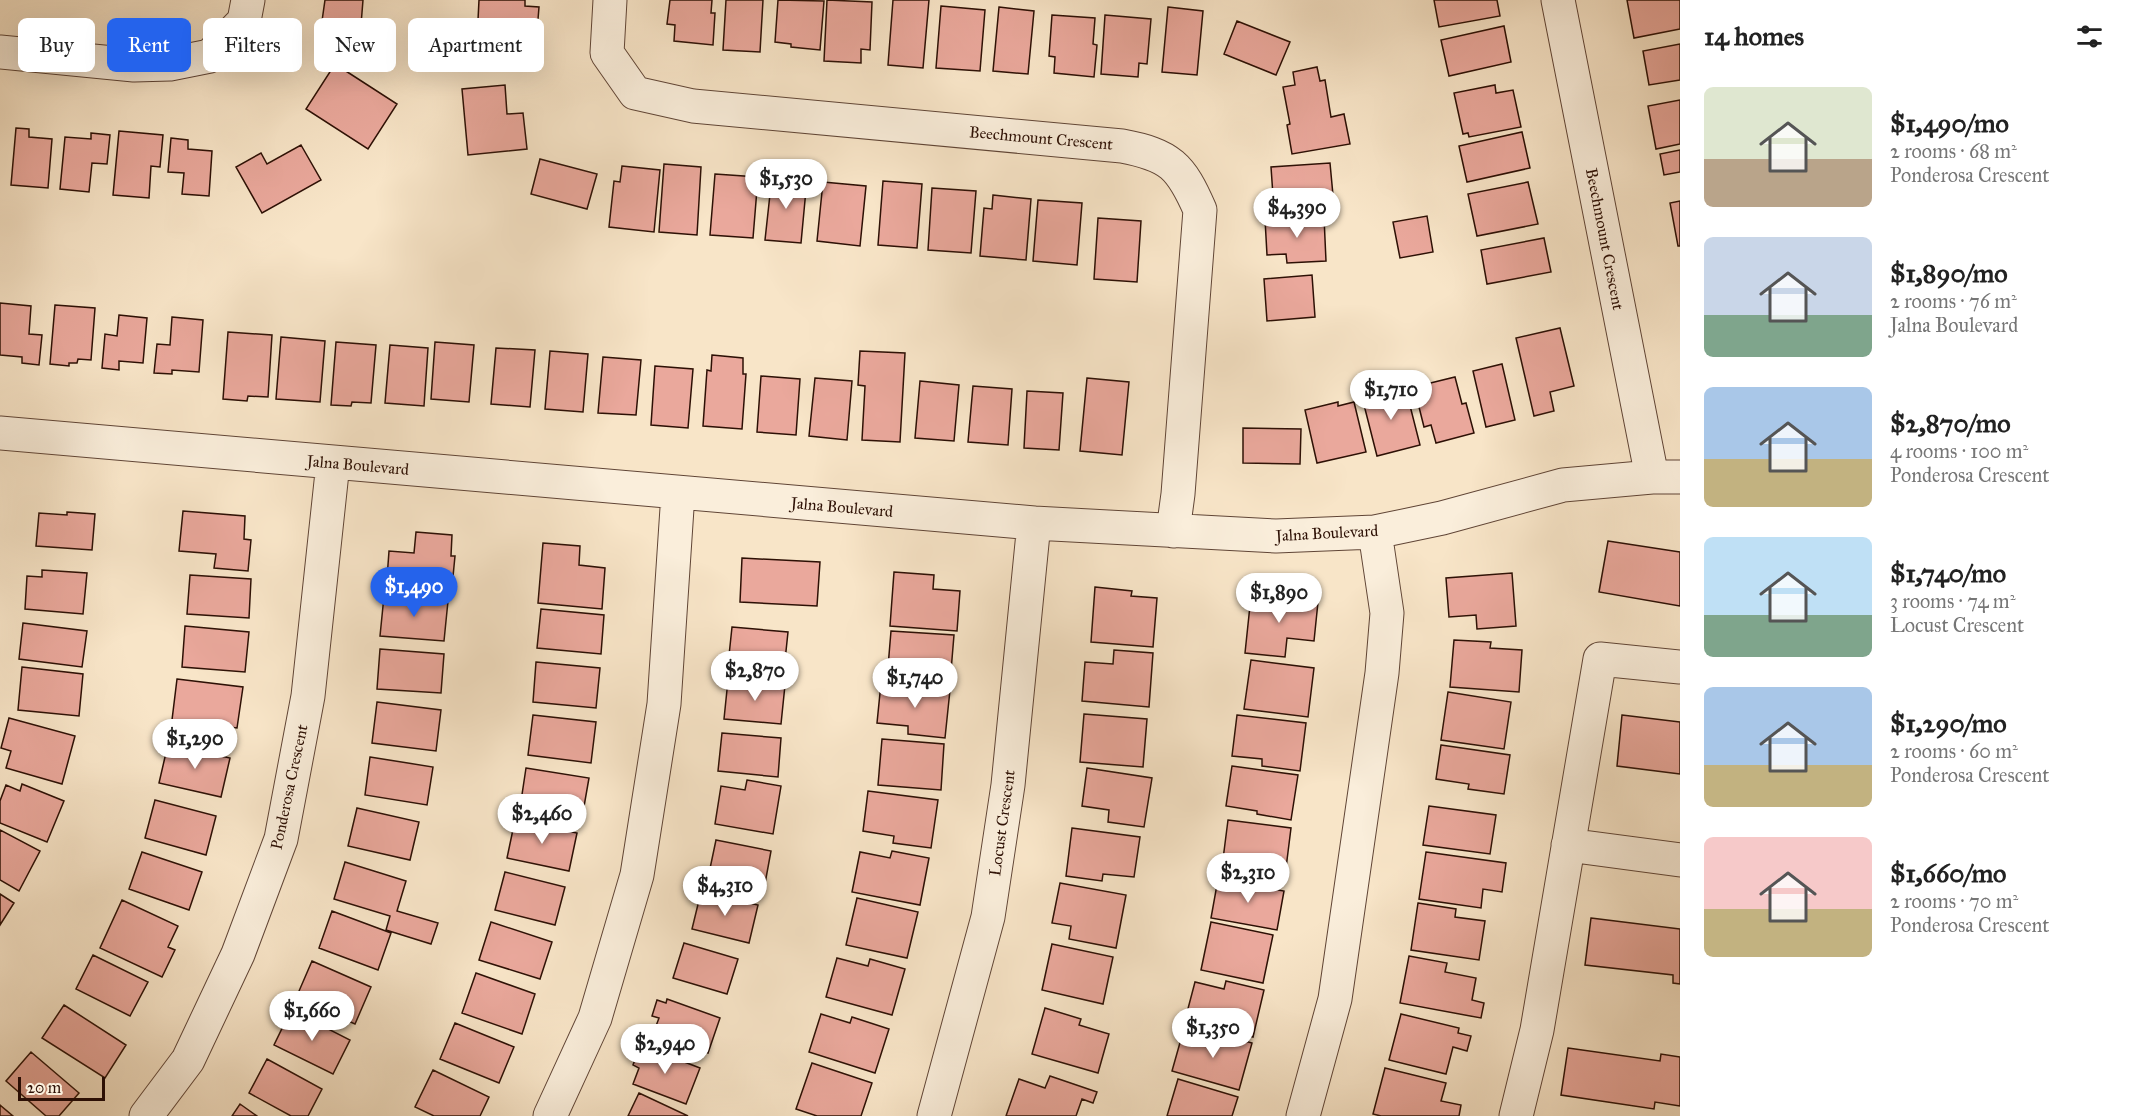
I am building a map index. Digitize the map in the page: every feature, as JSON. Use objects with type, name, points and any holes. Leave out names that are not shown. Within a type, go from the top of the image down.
[{"type":"street","points":[[0,52],[134,65],[170,64],[210,56],[244,21],[248,0]]},
{"type":"street","name":"Beechmount Crescent","points":[[610,0],[607,53],[635,93],[693,106],[1122,146],[1146,150],[1166,159],[1188,181],[1200,210],[1178,494],[1173,531]]},
{"type":"street","name":"Beechmount Crescent","points":[[1558,0],[1666,477]]},
{"type":"street","name":"Jalna Boulevard","points":[[0,433],[1034,523],[1276,536],[1375,532],[1442,518],[1563,485],[1666,477]]},
{"type":"street","name":"Ponderosa Crescent","points":[[146,1116],[188,1060],[238,954],[281,839],[308,696],[333,463]]},
{"type":"street","points":[[550,1116],[595,1018],[637,875],[664,704],[678,493]]},
{"type":"street","name":"Locust Crescent","points":[[934,1116],[988,917],[1008,785],[1034,523]]},
{"type":"street","points":[[1303,1116],[1335,999],[1382,674],[1387,613],[1375,532]]},
{"type":"street","points":[[1516,1116],[1537,1030],[1600,659],[1680,667]]},
{"type":"street","points":[[1568,844],[1680,860]]},
{"type":"building","points":[[325,0],[363,0],[362,18],[322,18]]},
{"type":"building","points":[[479,0],[525,0],[525,6],[539,7],[538,18],[478,18]]},
{"type":"building","points":[[670,0],[712,0],[711,13],[715,13],[713,45],[674,41],[675,25],[667,24]]},
{"type":"building","points":[[726,0],[763,0],[760,52],[723,50]]},
{"type":"building","points":[[778,0],[824,1],[820,50],[791,47],[791,44],[775,42]]},
{"type":"building","points":[[827,0],[872,2],[870,50],[861,49],[861,63],[824,61]]},
{"type":"building","points":[[893,0],[929,0],[923,68],[888,65]]},
{"type":"building","points":[[1434,0],[1497,0],[1500,16],[1439,27]]},
{"type":"building","points":[[1627,0],[1680,0],[1680,29],[1634,38]]},
{"type":"building","points":[[941,6],[985,10],[980,71],[936,68]]},
{"type":"building","points":[[999,7],[1034,11],[1028,74],[993,71]]},
{"type":"building","points":[[1168,7],[1203,11],[1197,75],[1162,72]]},
{"type":"building","points":[[1052,15],[1095,18],[1093,44],[1097,45],[1094,77],[1054,73],[1055,57],[1049,56]]},
{"type":"building","points":[[1105,15],[1151,19],[1147,64],[1139,63],[1138,77],[1101,74]]},
{"type":"building","points":[[1237,21],[1290,42],[1276,75],[1224,54]]},
{"type":"building","points":[[1504,26],[1511,62],[1449,76],[1441,40]]},
{"type":"building","points":[[1680,44],[1680,80],[1649,85],[1643,51]]},
{"type":"building","points":[[1317,67],[1320,81],[1325,80],[1331,117],[1344,114],[1350,144],[1292,154],[1287,125],[1290,124],[1283,87],[1295,85],[1293,72]]},
{"type":"building","points":[[330,72],[347,72],[397,104],[368,149],[306,109]]},
{"type":"building","points":[[505,85],[507,114],[523,113],[527,149],[468,155],[462,89]]},
{"type":"building","points":[[1495,85],[1496,93],[1513,90],[1521,127],[1469,137],[1468,133],[1463,134],[1454,93]]},
{"type":"building","points":[[1680,100],[1680,144],[1656,149],[1648,106]]},
{"type":"building","points":[[16,128],[29,129],[29,137],[52,139],[48,188],[11,185]]},
{"type":"building","points":[[119,131],[163,135],[160,167],[151,166],[149,198],[113,195]]},
{"type":"building","points":[[1522,132],[1530,168],[1467,182],[1459,146]]},
{"type":"building","points":[[91,133],[110,135],[107,164],[92,163],[89,192],[60,189],[65,137],[91,139]]},
{"type":"building","points":[[171,138],[188,140],[188,149],[212,151],[209,196],[182,194],[184,173],[168,172]]},
{"type":"building","points":[[301,145],[321,180],[262,213],[236,167],[261,153],[267,164]]},
{"type":"building","points":[[1680,150],[1680,172],[1664,175],[1660,154]]},
{"type":"building","points":[[540,159],[597,174],[587,209],[531,194]]},
{"type":"building","points":[[1330,163],[1334,206],[1274,210],[1271,167]]},
{"type":"building","points":[[664,164],[701,167],[697,235],[659,232]]},
{"type":"building","points":[[622,166],[660,170],[654,232],[609,227],[614,181],[620,182]]},
{"type":"building","points":[[715,174],[758,177],[753,238],[710,235]]},
{"type":"building","points":[[772,176],[807,179],[801,243],[765,240]]},
{"type":"building","points":[[883,181],[922,184],[917,248],[878,245]]},
{"type":"building","points":[[823,182],[866,186],[860,246],[817,241]]},
{"type":"building","points":[[1528,182],[1538,224],[1477,236],[1468,194]]},
{"type":"building","points":[[932,188],[976,191],[971,253],[928,250]]},
{"type":"building","points":[[993,195],[1031,199],[1026,260],[980,256],[984,208],[992,209]]},
{"type":"building","points":[[1038,200],[1082,203],[1077,265],[1033,261]]},
{"type":"building","points":[[1680,201],[1680,246],[1678,246],[1670,203]]},
{"type":"building","points":[[1427,216],[1433,252],[1400,258],[1393,222]]},
{"type":"building","points":[[1324,217],[1326,261],[1287,263],[1286,254],[1267,255],[1265,219]]},
{"type":"building","points":[[1098,218],[1141,221],[1137,282],[1094,279]]},
{"type":"building","points":[[1544,238],[1551,272],[1487,284],[1481,250]]},
{"type":"building","points":[[1312,275],[1315,317],[1267,321],[1264,279]]},
{"type":"building","points":[[0,303],[31,306],[29,334],[42,335],[39,365],[22,363],[22,357],[0,355]]},
{"type":"building","points":[[55,305],[95,308],[91,360],[78,359],[77,363],[69,363],[69,366],[50,364]]},
{"type":"building","points":[[119,315],[147,318],[143,363],[119,361],[119,370],[102,368],[105,334],[117,336]]},
{"type":"building","points":[[172,317],[203,320],[199,372],[172,370],[172,374],[154,373],[157,344],[170,345]]},
{"type":"building","points":[[1560,328],[1574,386],[1550,392],[1554,411],[1534,416],[1516,338]]},
{"type":"building","points":[[228,332],[272,335],[268,397],[248,396],[247,401],[223,399]]},
{"type":"building","points":[[281,337],[325,341],[320,402],[276,399]]},
{"type":"building","points":[[336,342],[376,345],[371,403],[352,402],[351,406],[331,405]]},
{"type":"building","points":[[435,342],[474,345],[469,402],[431,399]]},
{"type":"building","points":[[390,345],[428,348],[424,406],[385,403]]},
{"type":"building","points":[[496,348],[535,350],[530,407],[491,404]]},
{"type":"building","points":[[550,351],[588,354],[583,412],[545,409]]},
{"type":"building","points":[[860,351],[905,353],[900,442],[862,440],[865,386],[858,385]]},
{"type":"building","points":[[712,355],[743,358],[743,374],[746,374],[742,429],[703,426],[707,370],[711,371]]},
{"type":"building","points":[[603,357],[641,360],[636,415],[598,413]]},
{"type":"building","points":[[1502,364],[1515,420],[1486,427],[1473,371]]},
{"type":"building","points":[[655,366],[693,369],[688,428],[651,425]]},
{"type":"building","points":[[761,376],[800,379],[796,435],[757,432]]},
{"type":"building","points":[[1455,377],[1462,404],[1466,403],[1474,433],[1436,443],[1431,425],[1424,427],[1414,387]]},
{"type":"building","points":[[815,378],[852,381],[847,440],[809,436]]},
{"type":"building","points":[[1087,378],[1129,382],[1122,455],[1080,451]]},
{"type":"building","points":[[920,381],[959,385],[954,441],[915,438]]},
{"type":"building","points":[[973,386],[1012,389],[1008,445],[968,442]]},
{"type":"building","points":[[1405,386],[1420,445],[1377,456],[1362,397]]},
{"type":"building","points":[[1027,391],[1063,393],[1059,450],[1024,448]]},
{"type":"building","points":[[1338,402],[1338,406],[1354,402],[1366,452],[1317,463],[1305,410]]},
{"type":"building","points":[[1243,428],[1301,429],[1300,464],[1243,463]]},
{"type":"building","points":[[183,511],[245,516],[244,539],[251,540],[248,571],[214,568],[216,554],[179,551]]},
{"type":"building","points":[[67,512],[95,514],[92,550],[36,546],[39,513],[67,515]]},
{"type":"building","points":[[416,532],[452,535],[451,556],[455,556],[451,597],[386,592],[389,551],[414,553]]},
{"type":"building","points":[[1608,541],[1680,552],[1680,606],[1599,592]]},
{"type":"building","points":[[543,543],[580,546],[579,565],[605,568],[602,609],[538,603]]},
{"type":"building","points":[[742,558],[820,562],[817,606],[740,602]]},
{"type":"building","points":[[42,570],[87,573],[83,614],[25,609],[27,576],[42,577]]},
{"type":"building","points":[[894,572],[934,575],[933,589],[960,591],[957,631],[890,626]]},
{"type":"building","points":[[1512,573],[1516,626],[1477,629],[1476,615],[1449,617],[1446,578]]},
{"type":"building","points":[[190,575],[251,579],[249,618],[187,614]]},
{"type":"building","points":[[1095,587],[1132,591],[1131,596],[1157,598],[1153,647],[1091,642]]},
{"type":"building","points":[[384,596],[448,601],[444,641],[380,636]]},
{"type":"building","points":[[1251,596],[1318,602],[1314,641],[1287,638],[1285,657],[1245,653]]},
{"type":"building","points":[[541,609],[604,615],[601,654],[537,648]]},
{"type":"building","points":[[23,623],[87,631],[82,667],[19,659]]},
{"type":"building","points":[[185,626],[249,632],[245,672],[182,667]]},
{"type":"building","points":[[732,627],[788,632],[784,670],[728,665]]},
{"type":"building","points":[[891,631],[954,635],[950,683],[887,679]]},
{"type":"building","points":[[1454,640],[1491,642],[1490,648],[1522,650],[1519,692],[1450,687]]},
{"type":"building","points":[[380,649],[444,654],[441,693],[377,689]]},
{"type":"building","points":[[1114,650],[1153,653],[1149,707],[1082,701],[1085,662],[1113,664]]},
{"type":"building","points":[[1251,660],[1314,668],[1308,717],[1244,709]]},
{"type":"building","points":[[536,662],[600,668],[596,708],[533,702]]},
{"type":"building","points":[[22,667],[83,674],[79,716],[18,710]]},
{"type":"building","points":[[177,679],[243,687],[237,728],[211,725],[208,746],[174,741],[176,721],[172,720]]},
{"type":"building","points":[[728,680],[785,685],[781,724],[724,719]]},
{"type":"building","points":[[881,683],[950,690],[945,738],[908,734],[908,726],[877,723]]},
{"type":"building","points":[[1448,692],[1511,702],[1504,749],[1441,740]]},
{"type":"building","points":[[377,702],[441,710],[436,751],[372,743]]},
{"type":"building","points":[[1084,714],[1147,719],[1143,767],[1080,762]]},
{"type":"building","points":[[533,715],[596,722],[591,763],[528,755]]},
{"type":"building","points":[[1237,715],[1306,723],[1300,771],[1262,766],[1262,759],[1232,756]]},
{"type":"building","points":[[1622,715],[1680,722],[1680,774],[1617,766]]},
{"type":"building","points":[[9,718],[75,736],[62,784],[6,768],[11,751],[1,748]]},
{"type":"building","points":[[722,733],[781,738],[778,777],[718,771]]},
{"type":"building","points":[[882,739],[944,744],[941,790],[878,785]]},
{"type":"building","points":[[168,744],[230,758],[221,797],[159,783]]},
{"type":"building","points":[[1441,745],[1510,755],[1504,794],[1468,789],[1469,784],[1436,779]]},
{"type":"building","points":[[370,757],[433,767],[427,805],[365,795]]},
{"type":"building","points":[[1232,766],[1298,775],[1291,820],[1226,806]]},
{"type":"building","points":[[526,768],[589,778],[582,818],[520,808]]},
{"type":"building","points":[[1087,768],[1152,778],[1144,827],[1108,822],[1109,810],[1082,806]]},
{"type":"building","points":[[747,780],[781,786],[773,834],[715,824],[721,786],[745,790]]},
{"type":"building","points":[[22,784],[64,801],[47,842],[0,823],[0,801],[6,785],[20,791]]},
{"type":"building","points":[[868,791],[938,800],[931,848],[893,843],[894,836],[863,831]]},
{"type":"building","points":[[155,800],[216,816],[206,855],[145,838]]},
{"type":"building","points":[[1429,806],[1496,815],[1490,854],[1423,845]]},
{"type":"building","points":[[357,808],[419,822],[410,860],[348,846]]},
{"type":"building","points":[[515,820],[577,833],[569,871],[507,858]]},
{"type":"building","points":[[1228,820],[1291,828],[1285,876],[1222,867]]},
{"type":"building","points":[[1072,828],[1140,837],[1134,877],[1103,874],[1102,881],[1066,876]]},
{"type":"building","points":[[0,830],[40,851],[19,891],[0,880]]},
{"type":"building","points":[[716,840],[771,851],[764,889],[708,878]]},
{"type":"building","points":[[892,851],[929,858],[920,905],[852,892],[860,852],[890,858]]},
{"type":"building","points":[[142,852],[202,872],[189,910],[129,889]]},
{"type":"building","points":[[1426,852],[1506,863],[1502,892],[1483,889],[1481,908],[1419,899]]},
{"type":"building","points":[[345,862],[406,881],[397,911],[438,923],[431,944],[386,930],[390,916],[334,899]]},
{"type":"building","points":[[505,872],[565,887],[555,925],[495,910]]},
{"type":"building","points":[[1218,879],[1284,891],[1277,930],[1211,918]]},
{"type":"building","points":[[1060,883],[1126,895],[1116,948],[1069,939],[1071,926],[1052,923]]},
{"type":"building","points":[[701,892],[758,905],[749,943],[692,929]]},
{"type":"building","points":[[0,894],[14,903],[0,925]]},
{"type":"building","points":[[857,898],[918,912],[907,958],[846,945]]},
{"type":"building","points":[[122,900],[178,926],[168,947],[175,950],[162,977],[100,948]]},
{"type":"building","points":[[1418,903],[1456,909],[1455,917],[1485,921],[1479,960],[1411,950]]},
{"type":"building","points":[[332,911],[391,933],[378,970],[319,948]]},
{"type":"building","points":[[1591,918],[1680,929],[1680,984],[1673,983],[1673,975],[1585,965]]},
{"type":"building","points":[[491,922],[552,942],[540,979],[479,960]]},
{"type":"building","points":[[1211,922],[1273,935],[1263,983],[1201,970]]},
{"type":"building","points":[[684,943],[738,959],[727,994],[673,978]]},
{"type":"building","points":[[1052,944],[1113,957],[1103,1004],[1042,990]]},
{"type":"building","points":[[93,955],[148,982],[130,1016],[76,989]]},
{"type":"building","points":[[1409,956],[1447,963],[1445,972],[1476,978],[1472,1000],[1484,1003],[1481,1018],[1400,1003]]},
{"type":"building","points":[[837,958],[868,966],[870,959],[905,969],[892,1015],[826,997]]},
{"type":"building","points":[[312,961],[371,987],[355,1024],[296,998]]},
{"type":"building","points":[[476,973],[535,994],[522,1034],[462,1013]]},
{"type":"building","points":[[1226,981],[1264,990],[1253,1037],[1185,1020],[1195,982],[1224,989]]},
{"type":"building","points":[[667,999],[720,1018],[708,1053],[653,1034],[659,1018],[652,1016],[657,1000],[666,1003]]},
{"type":"building","points":[[64,1005],[126,1045],[105,1078],[42,1038]]},
{"type":"building","points":[[1045,1008],[1081,1019],[1079,1025],[1109,1034],[1098,1073],[1032,1054]]},
{"type":"building","points":[[291,1010],[350,1040],[333,1074],[274,1045]]},
{"type":"building","points":[[821,1014],[850,1023],[852,1017],[889,1029],[875,1073],[809,1052]]},
{"type":"building","points":[[1401,1014],[1459,1028],[1458,1033],[1471,1036],[1467,1051],[1453,1047],[1446,1074],[1389,1060]]},
{"type":"building","points":[[455,1023],[514,1047],[499,1083],[440,1059]]},
{"type":"building","points":[[1183,1032],[1213,1041],[1215,1033],[1252,1043],[1239,1090],[1172,1071]]},
{"type":"building","points":[[648,1048],[700,1068],[686,1104],[633,1084],[639,1068],[633,1065],[639,1049],[647,1052]]},
{"type":"building","points":[[1568,1048],[1660,1061],[1661,1054],[1680,1057],[1680,1106],[1655,1102],[1654,1109],[1561,1095]]},
{"type":"building","points":[[31,1052],[79,1093],[59,1116],[46,1116],[6,1081]]},
{"type":"building","points":[[267,1059],[322,1089],[308,1116],[291,1116],[249,1093]]},
{"type":"building","points":[[812,1063],[872,1083],[861,1116],[817,1116],[796,1109]]},
{"type":"building","points":[[1385,1068],[1446,1083],[1441,1101],[1461,1105],[1459,1116],[1381,1116],[1373,1114]]},
{"type":"building","points":[[433,1070],[489,1097],[480,1116],[434,1116],[415,1107]]},
{"type":"building","points":[[1050,1076],[1097,1092],[1093,1103],[1082,1099],[1076,1116],[1006,1116],[1019,1079],[1045,1088]]},
{"type":"building","points":[[1178,1079],[1238,1097],[1232,1116],[1167,1116]]},
{"type":"building","points":[[639,1093],[688,1116],[628,1116]]},
{"type":"building","points":[[240,1104],[257,1116],[232,1116]]},
{"type":"building","points":[[0,1105],[13,1116],[0,1116]]}]
